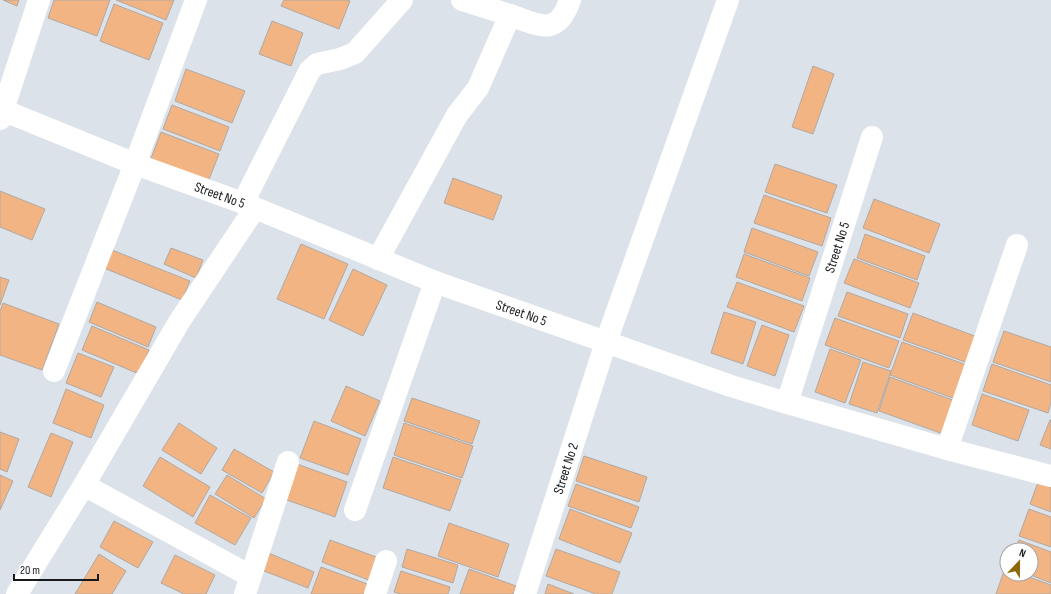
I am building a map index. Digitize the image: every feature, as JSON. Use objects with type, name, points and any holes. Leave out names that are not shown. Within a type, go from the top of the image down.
[{"type":"street","points":[[1,113],[39,0]]},
{"type":"street","points":[[54,371],[135,164],[196,0]]},
{"type":"street","points":[[17,594],[84,485],[179,322],[249,206],[310,70],[317,64],[340,59],[355,53],[402,0]]},
{"type":"street","points":[[462,0],[541,26],[553,25],[560,19],[570,0]]},
{"type":"street","name":"Street No 2","points":[[525,594],[606,342],[728,0]]},
{"type":"street","points":[[378,259],[457,115],[478,88],[510,15]]},
{"type":"street","name":"Street No 5","points":[[1,113],[249,206],[436,282],[731,386],[787,404],[872,137]]},
{"type":"street","points":[[947,449],[1017,245]]},
{"type":"street","points":[[355,510],[436,282]]},
{"type":"street","points":[[787,404],[947,449],[1051,476]]},
{"type":"street","points":[[84,485],[248,585],[288,462]]},
{"type":"street","points":[[375,594],[386,561]]},
{"type":"building","points":[[3,0],[19,0],[17,6]]},
{"type":"building","points":[[54,0],[110,0],[97,36],[48,18]]},
{"type":"building","points":[[116,0],[174,0],[166,20]]},
{"type":"building","points":[[284,0],[350,1],[339,29],[281,6]]},
{"type":"building","points":[[114,4],[163,23],[149,60],[100,41]]},
{"type":"building","points":[[272,21],[303,33],[291,66],[259,54]]},
{"type":"building","points":[[813,66],[834,74],[813,134],[792,127]]},
{"type":"building","points":[[186,69],[245,91],[232,123],[175,101]]},
{"type":"building","points":[[172,105],[229,127],[220,151],[163,129]]},
{"type":"building","points":[[161,132],[219,154],[208,182],[150,161]]},
{"type":"building","points":[[775,164],[837,185],[827,213],[765,192]]},
{"type":"building","points":[[453,178],[502,196],[493,220],[444,203]]},
{"type":"building","points":[[0,191],[45,209],[32,240],[0,227]]},
{"type":"building","points":[[764,195],[831,218],[822,246],[754,223]]},
{"type":"building","points":[[874,199],[940,224],[929,253],[863,228]]},
{"type":"building","points":[[752,228],[818,252],[809,276],[744,252]]},
{"type":"building","points":[[865,234],[925,256],[917,280],[857,258]]},
{"type":"building","points":[[301,244],[348,264],[324,319],[277,299]]},
{"type":"building","points":[[171,248],[203,260],[196,278],[164,264]]},
{"type":"building","points":[[112,250],[190,281],[182,300],[104,268]]},
{"type":"building","points":[[744,254],[810,278],[802,301],[736,277]]},
{"type":"building","points":[[854,259],[919,283],[910,308],[844,283]]},
{"type":"building","points":[[353,269],[387,285],[363,336],[329,320]]},
{"type":"building","points":[[0,277],[9,280],[0,305]]},
{"type":"building","points":[[737,282],[804,306],[794,332],[727,307]]},
{"type":"building","points":[[847,292],[908,314],[900,338],[838,316]]},
{"type":"building","points":[[97,302],[156,327],[148,347],[89,322]]},
{"type":"building","points":[[3,303],[59,324],[42,370],[0,355],[0,311]]},
{"type":"building","points":[[724,312],[756,322],[743,364],[711,353]]},
{"type":"building","points":[[913,313],[980,338],[971,364],[903,340]]},
{"type":"building","points":[[835,318],[899,341],[889,368],[825,345]]},
{"type":"building","points":[[762,325],[789,335],[775,376],[747,366]]},
{"type":"building","points":[[92,326],[149,350],[139,374],[82,350]]},
{"type":"building","points":[[1004,331],[1051,347],[1051,382],[993,362]]},
{"type":"building","points":[[902,342],[970,366],[958,400],[890,375]]},
{"type":"building","points":[[830,349],[861,360],[845,403],[815,392]]},
{"type":"building","points":[[78,353],[114,367],[101,397],[66,383]]},
{"type":"building","points":[[863,362],[891,371],[877,413],[849,404]]},
{"type":"building","points":[[992,364],[1051,385],[1051,403],[1048,413],[983,391]]},
{"type":"building","points":[[890,377],[958,402],[946,435],[879,411]]},
{"type":"building","points":[[346,386],[380,401],[365,436],[331,421]]},
{"type":"building","points":[[66,389],[104,405],[91,438],[53,423]]},
{"type":"building","points":[[982,394],[1029,410],[1018,441],[972,425]]},
{"type":"building","points":[[412,398],[480,421],[472,444],[404,421]]},
{"type":"building","points":[[1051,420],[1051,449],[1040,445]]},
{"type":"building","points":[[314,421],[361,439],[348,475],[300,458]]},
{"type":"building","points":[[179,423],[217,448],[201,474],[162,450]]},
{"type":"building","points":[[404,423],[473,446],[462,478],[394,455]]},
{"type":"building","points":[[0,432],[19,439],[7,472],[0,469]]},
{"type":"building","points":[[51,433],[73,442],[51,497],[28,487]]},
{"type":"building","points":[[234,449],[274,472],[262,493],[222,470]]},
{"type":"building","points":[[584,456],[647,477],[639,502],[576,481]]},
{"type":"building","points":[[160,457],[210,487],[193,517],[143,486]]},
{"type":"building","points":[[393,457],[461,480],[450,511],[383,488]]},
{"type":"building","points":[[297,464],[347,482],[335,517],[284,499]]},
{"type":"building","points":[[0,475],[13,481],[0,510]]},
{"type":"building","points":[[227,475],[266,499],[254,518],[215,494]]},
{"type":"building","points":[[1040,477],[1051,481],[1051,512],[1030,504]]},
{"type":"building","points":[[576,484],[639,507],[631,528],[568,506]]},
{"type":"building","points":[[210,495],[251,518],[235,545],[195,523]]},
{"type":"building","points":[[570,509],[632,533],[620,563],[559,539]]},
{"type":"building","points":[[1029,509],[1051,517],[1051,547],[1019,536]]},
{"type":"building","points":[[114,521],[153,542],[138,568],[100,547]]},
{"type":"building","points":[[449,523],[509,544],[498,577],[438,556]]},
{"type":"building","points":[[330,540],[379,558],[371,581],[322,562]]},
{"type":"building","points":[[1039,548],[1051,552],[1051,583],[1039,578]]},
{"type":"building","points":[[407,549],[458,565],[453,583],[402,567]]},
{"type":"building","points":[[556,549],[620,572],[612,594],[596,594],[546,576]]},
{"type":"building","points":[[266,552],[314,572],[308,588],[259,569]]},
{"type":"building","points":[[99,554],[126,571],[112,594],[75,594]]},
{"type":"building","points":[[175,555],[215,575],[206,594],[184,594],[161,583]]},
{"type":"building","points":[[321,567],[370,585],[367,594],[311,594]]},
{"type":"building","points":[[469,569],[516,586],[513,594],[460,594]]},
{"type":"building","points":[[401,571],[450,587],[448,594],[400,594],[394,592]]},
{"type":"building","points":[[1039,581],[1051,585],[1051,594],[996,594],[1000,582],[1039,582]]},
{"type":"building","points":[[548,584],[574,594],[545,594]]}]
